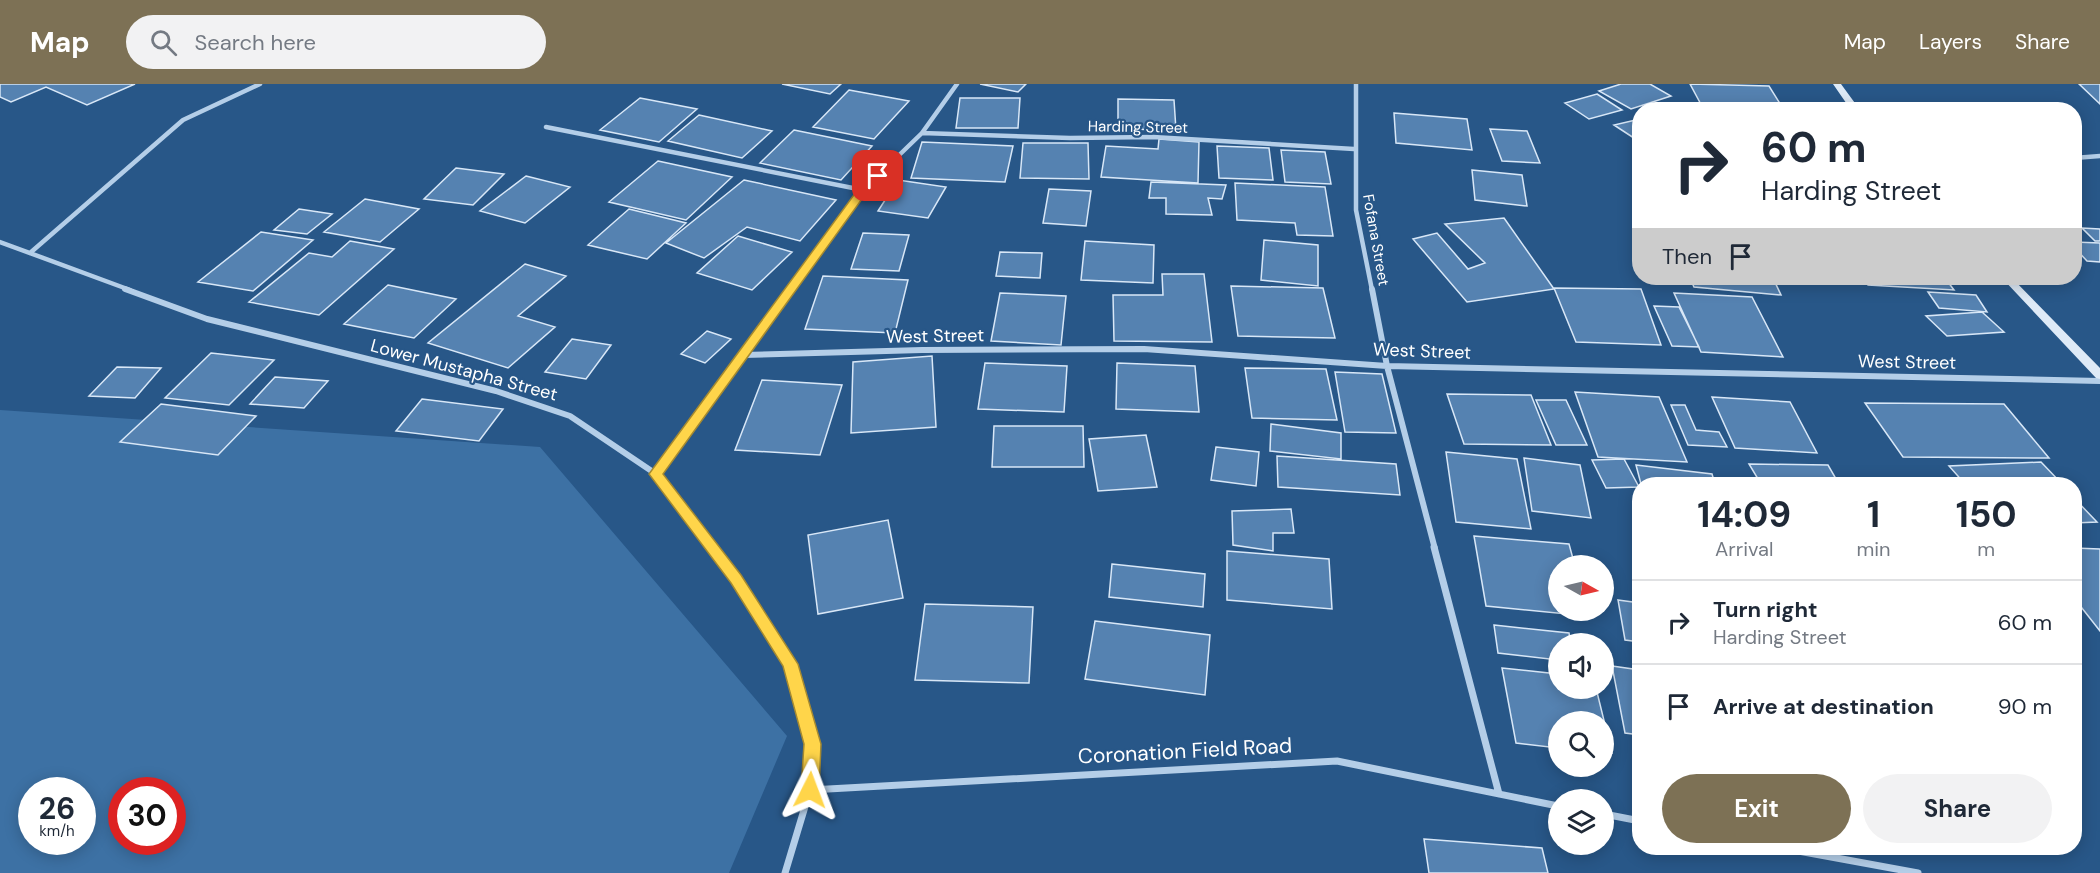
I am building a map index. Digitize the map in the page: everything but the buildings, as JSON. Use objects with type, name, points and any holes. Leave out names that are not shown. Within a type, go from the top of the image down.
[{"type":"street","points":[[30,253],[183,120],[260,84]]},
{"type":"street","points":[[656,474],[863,190],[922,133],[957,84]]},
{"type":"street","name":"Fofana Street","points":[[1356,84],[1354,149],[1356,210],[1387,365],[1499,794]]},
{"type":"street","points":[[1837,84],[1850,102]]},
{"type":"street","points":[[546,127],[863,190]]},
{"type":"street","name":"Harding Street","points":[[922,133],[1070,138],[1153,137],[1354,149]]},
{"type":"street","points":[[2082,157],[2100,156]]},
{"type":"street","name":"Lower Mustapha Street","points":[[0,242],[207,319],[496,391],[570,416],[656,474],[736,579],[790,664],[813,744],[810,790],[785,873]]},
{"type":"street","points":[[2014,285],[2100,375]]},
{"type":"street","name":"West Street","points":[[743,355],[922,350],[1144,349],[1387,365],[2100,381]]},
{"type":"street","name":"Coronation Field Road","points":[[810,790],[1337,761],[1548,804]]},
{"type":"street","points":[[1614,816],[1632,819]]},
{"type":"street","points":[[1820,855],[1918,873]]},
{"type":"shaded area","points":[[0,410],[540,447],[787,736],[729,873],[0,873]]},
{"type":"route","points":[[810,790],[813,744],[790,664],[736,579],[656,474],[863,190],[878,176]]}]
